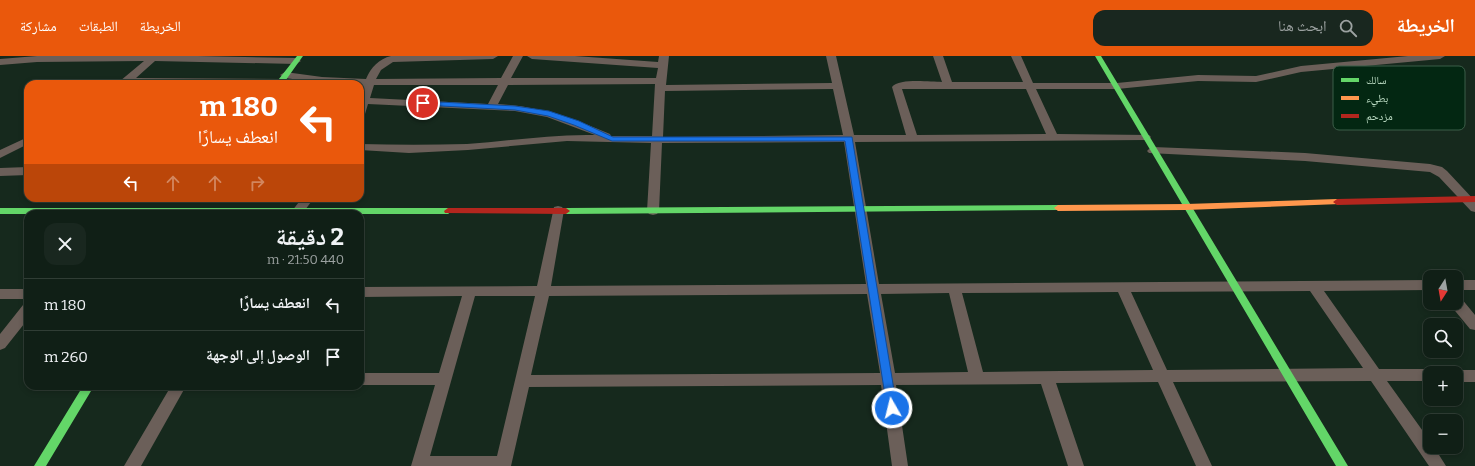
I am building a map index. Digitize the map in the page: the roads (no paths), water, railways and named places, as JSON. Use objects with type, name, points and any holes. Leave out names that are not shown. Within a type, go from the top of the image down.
[{"type":"street","points":[[494,56],[405,57],[386,60],[382,63],[369,82],[365,101],[515,108],[549,114],[576,123],[612,139]]},
{"type":"street","points":[[492,106],[518,56]]},
{"type":"street","points":[[532,56],[664,61],[660,85],[653,211]]},
{"type":"street","points":[[831,56],[849,139],[859,209],[874,289],[888,378],[900,466]]},
{"type":"street","points":[[938,56],[948,85]]},
{"type":"street","points":[[1016,56],[1053,137]]},
{"type":"street","points":[[1098,56],[1117,86],[1153,151],[1342,466]]},
{"type":"street","points":[[1336,56],[1344,65]]},
{"type":"street","points":[[1333,66],[1440,56]]},
{"type":"street","points":[[0,62],[36,59],[101,57],[298,59]]},
{"type":"street","points":[[192,80],[207,57]]},
{"type":"street","points":[[127,80],[152,58]]},
{"type":"street","points":[[282,80],[298,59]]},
{"type":"street","points":[[912,138],[897,87],[903,85],[1117,86],[1192,78],[1256,78],[1301,69],[1333,66]]},
{"type":"street","points":[[282,80],[322,80]]},
{"type":"street","points":[[364,82],[837,86]]},
{"type":"street","points":[[364,147],[409,149],[468,147],[561,138],[656,140],[1145,137]]},
{"type":"street","points":[[0,154],[24,142]]},
{"type":"street","points":[[1153,151],[1305,157],[1430,168],[1438,170],[1443,174],[1471,199],[1475,208]]},
{"type":"street","points":[[0,172],[24,171]]},
{"type":"street","points":[[364,211],[653,211],[1186,206],[1471,199]]},
{"type":"street","points":[[299,210],[305,202]]},
{"type":"street","points":[[470,291],[419,465],[503,464],[543,291],[558,210]]},
{"type":"street","points":[[0,211],[24,211]]},
{"type":"street","points":[[364,292],[1423,285]]},
{"type":"street","points":[[1463,285],[1475,285]]},
{"type":"street","points":[[1122,286],[1162,377],[1204,466]]},
{"type":"street","points":[[1313,286],[1438,466]]},
{"type":"street","points":[[954,288],[976,378]]},
{"type":"street","points":[[0,294],[24,294]]},
{"type":"street","points":[[1463,310],[1475,325]]},
{"type":"street","points":[[0,344],[24,314]]},
{"type":"street","points":[[523,380],[1047,378],[1288,374],[1423,375]]},
{"type":"street","points":[[1463,376],[1475,376]]},
{"type":"street","points":[[1047,378],[1076,466]]},
{"type":"street","points":[[364,379],[444,379]]},
{"type":"street","points":[[40,466],[87,390]]},
{"type":"street","points":[[132,466],[177,390]]}]
